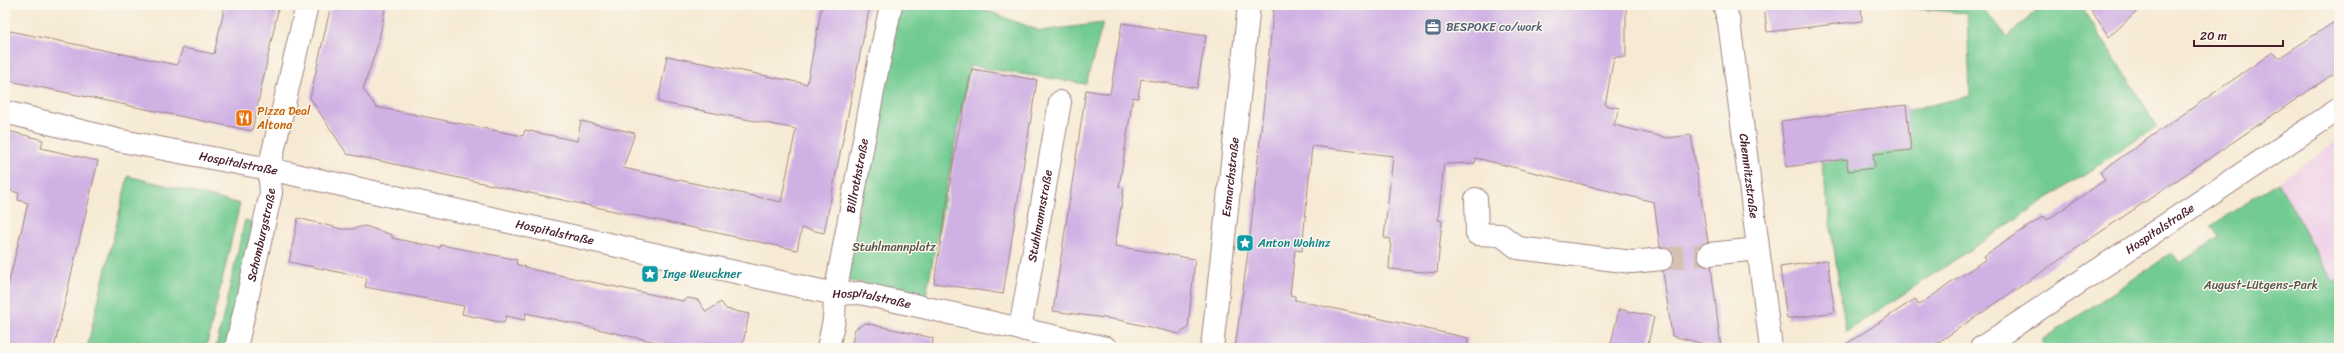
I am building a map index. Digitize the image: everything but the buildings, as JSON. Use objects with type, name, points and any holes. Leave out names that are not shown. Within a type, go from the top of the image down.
[{"type":"street","name":"Schomburgstraße","points":[[236,348],[271,193],[269,169],[307,5]]},
{"type":"street","name":"Billrothstraße","points":[[828,348],[834,320],[835,294],[875,81],[891,5]]},
{"type":"street","name":"Esmarchstraße","points":[[1212,348],[1249,5]]},
{"type":"street","name":"Chemnitzstraße","points":[[1724,5],[1729,22],[1771,348]]},
{"type":"street","name":"Stuhlmannstraße","points":[[1020,329],[1060,102]]},
{"type":"street","name":"Hospitalstraße","points":[[1981,348],[2339,109]]},
{"type":"street","name":"Hospitalstraße","points":[[5,112],[117,140],[269,169],[835,294],[860,293],[1106,348]]},
{"type":"street","points":[[1476,199],[1477,234],[1501,235],[1518,248],[1632,262],[1662,259]]},
{"type":"street","points":[[1709,254],[1758,249]]},
{"type":"shaded area","points":[[2339,140],[2339,280],[2333,283],[2278,182]]},
{"type":"green space","name":"Stuhlmannplatz","points":[[900,5],[972,5],[1040,31],[1103,23],[1086,84],[970,66],[926,296],[845,280]]},
{"type":"green space","points":[[1908,5],[1979,5],[2008,37],[2042,5],[2081,5],[2157,126],[1846,332],[1817,131],[1970,96],[1967,13],[1908,8]]},
{"type":"green space","points":[[128,176],[240,204],[206,348],[87,348]]},
{"type":"green space","name":"August-Lütgens-Park","points":[[2278,182],[2333,283],[2339,280],[2339,348],[2046,348],[2041,341],[2172,253],[2180,263],[2219,237],[2211,226]]},
{"type":"green space","points":[[245,220],[260,225],[232,348],[216,348]]},
{"type":"tunnel","points":[[1662,259],[1709,254]]},
{"type":"place","name":"BESPOKE co/work","points":[[1433,27]]},
{"type":"place","name":"Pizza Deal Altona","points":[[244,118]]},
{"type":"place","name":"Anton Wohinz","points":[[1245,243]]},
{"type":"place","name":"Inge Weuckner","points":[[650,274]]}]
